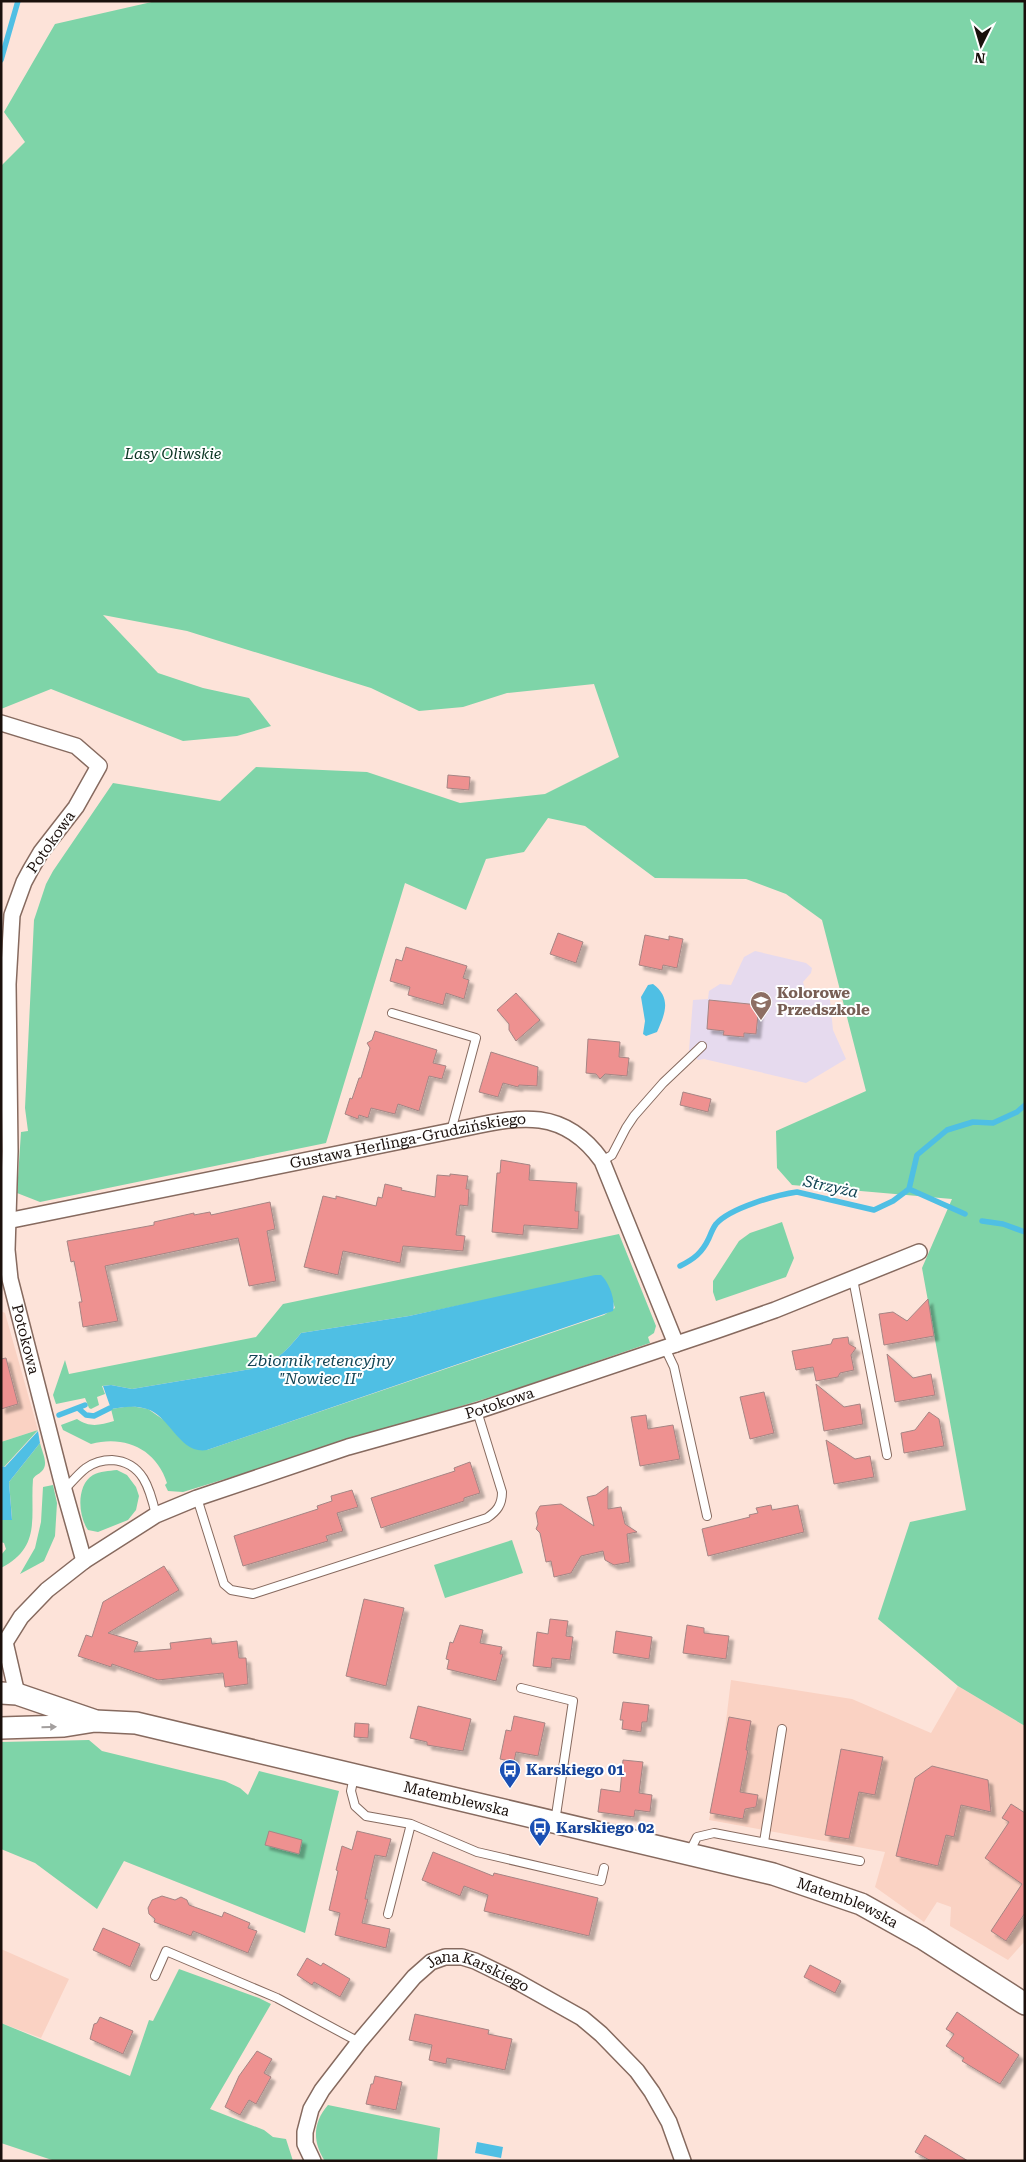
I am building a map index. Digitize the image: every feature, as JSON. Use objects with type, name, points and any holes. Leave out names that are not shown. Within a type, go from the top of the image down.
[{"type":"street","name":"Potokowa","points":[[1,723],[76,746],[99,766],[76,807],[41,852],[24,882],[12,915],[8,984],[10,1151],[6,1281],[84,1561]]},
{"type":"street","name":"Gustawa Herlinga-Grudzińskiego","points":[[7,1221],[451,1131],[503,1121],[538,1118],[573,1132],[595,1151],[602,1161],[671,1346]]},
{"type":"street","name":"Potokowa","points":[[3,1646],[21,1617],[33,1604],[84,1561],[156,1515],[198,1498],[350,1447],[477,1410],[671,1346],[775,1310],[919,1252]]},
{"type":"street","points":[[3,1646],[9,1694]]},
{"type":"street","name":"Matemblewska","points":[[9,1694],[96,1721]]},
{"type":"street","name":"Matemblewska","points":[[1,1728],[64,1726],[96,1721],[136,1723],[554,1824],[773,1874],[861,1904],[922,1938],[1025,2004]]},
{"type":"street","name":"Jana Karskiego","points":[[313,2161],[305,2144],[305,2132],[310,2109],[322,2090],[359,2042],[414,1977],[430,1962],[445,1958],[462,1957],[475,1961],[516,1981],[582,2018],[614,2046],[637,2071],[652,2092],[669,2122],[684,2161]]},
{"type":"lane","points":[[392,1013],[476,1038],[451,1131]]},
{"type":"lane","points":[[602,1161],[612,1155],[626,1128],[663,1083],[702,1046]]},
{"type":"lane","points":[[854,1279],[887,1455]]},
{"type":"lane","points":[[671,1346],[707,1516]]},
{"type":"lane","points":[[198,1498],[224,1584],[231,1590],[252,1594],[487,1518],[494,1514],[502,1501],[502,1492],[477,1410]]},
{"type":"lane","points":[[64,1490],[86,1468],[96,1462],[107,1460],[121,1461],[133,1466],[141,1473],[148,1487],[156,1515]]},
{"type":"lane","points":[[521,1688],[573,1701],[554,1824]]},
{"type":"lane","points":[[764,1842],[782,1729]]},
{"type":"lane","points":[[354,1776],[351,1791],[355,1806],[366,1816],[411,1824],[477,1852],[601,1881],[604,1868]]},
{"type":"lane","points":[[388,1914],[411,1824]]},
{"type":"lane","points":[[688,1855],[697,1837],[714,1833],[860,1861]]},
{"type":"lane","points":[[155,1976],[166,1951],[277,1998],[359,2042]]},
{"type":"shaded area","name":"Kolorowe Przedszkole","points":[[755,951],[806,963],[812,968],[811,973],[803,982],[805,989],[812,995],[830,1000],[833,1030],[846,1059],[806,1083],[704,1059],[698,1060],[689,1050],[693,1000],[708,999],[709,991],[720,984],[731,985],[744,957]]},
{"type":"shaded area","points":[[1,1311],[5,1313],[38,1430],[1,1442]]},
{"type":"shaded area","points":[[731,1680],[852,1699],[931,1733],[958,1686],[1025,1726],[1025,1941],[1008,1960],[950,1926],[951,1907],[937,1902],[924,1922],[875,1887],[885,1852],[709,1820],[723,1746]]},
{"type":"shaded area","points":[[1,1949],[69,1979],[41,2038],[1,2023]]},
{"type":"green space","name":"Lasy Oliwskie","points":[[156,1],[1025,1],[1025,1726],[958,1686],[878,1619],[910,1522],[966,1510],[922,1268],[952,1199],[792,1185],[777,1168],[776,1131],[866,1091],[822,920],[786,894],[746,879],[655,878],[585,826],[548,818],[524,852],[486,859],[466,910],[405,883],[326,1143],[40,1202],[17,1193],[21,1132],[28,1131],[25,1108],[34,920],[46,884],[53,871],[113,783],[220,801],[256,767],[367,772],[460,803],[545,794],[619,757],[594,684],[507,693],[463,707],[419,711],[371,688],[187,631],[103,615],[158,673],[203,688],[249,698],[271,726],[237,736],[183,741],[51,689],[1,709],[1,166],[25,142],[4,112],[55,24]]},
{"type":"green space","points":[[782,1222],[794,1258],[786,1277],[716,1301],[713,1292],[713,1281],[739,1241],[750,1233]]},
{"type":"green space","points":[[619,1234],[656,1326],[654,1333],[648,1337],[650,1343],[510,1391],[183,1492],[168,1491],[162,1471],[147,1453],[138,1447],[116,1442],[91,1444],[63,1430],[61,1425],[77,1419],[91,1425],[114,1421],[111,1409],[131,1406],[148,1409],[207,1450],[604,1315],[615,1308],[613,1302],[485,1300],[409,1316],[301,1333],[279,1356],[251,1369],[132,1389],[111,1385],[102,1386],[105,1394],[97,1397],[99,1405],[91,1409],[85,1398],[56,1404],[53,1395],[65,1360],[69,1374],[256,1337],[283,1304]]},
{"type":"green space","points":[[38,1430],[4,1467],[1,1466],[1,1442]]},
{"type":"green space","points":[[40,1443],[45,1465],[42,1471],[33,1479],[32,1518],[28,1541],[23,1551],[14,1560],[1,1568],[1,1555],[6,1549],[4,1543],[1,1542],[1,1520],[12,1519],[9,1482]]},
{"type":"green space","points":[[117,1470],[127,1475],[136,1487],[139,1496],[136,1510],[128,1520],[98,1532],[88,1530],[82,1517],[80,1501],[84,1486],[93,1475]]},
{"type":"green space","points":[[53,1485],[57,1503],[55,1536],[44,1561],[20,1574],[35,1548],[41,1522],[43,1487]]},
{"type":"green space","points":[[512,1540],[523,1573],[445,1598],[434,1565]]},
{"type":"green space","points":[[89,1740],[102,1751],[225,1781],[240,1788],[248,1795],[259,1771],[339,1791],[305,1933],[124,1861],[97,1909],[35,1863],[1,1849],[1,1742]]},
{"type":"green space","points":[[179,1969],[271,2004],[210,2109],[264,2130],[273,2137],[286,2139],[293,2161],[55,2161],[1,2143],[1,2023],[130,2076],[149,2020],[153,2021]]},
{"type":"green space","points":[[328,2105],[440,2128],[437,2161],[325,2161],[318,2147],[316,2132],[319,2118]]},
{"type":"water","points":[[653,984],[663,995],[665,1006],[657,1032],[646,1036],[643,1034],[645,1021],[641,997],[648,985]]},
{"type":"water","name":"Zbiornik retencyjny \"Nowiec II\"","points":[[601,1275],[609,1287],[614,1302],[613,1311],[207,1450],[189,1447],[162,1419],[147,1409],[124,1407],[111,1409],[103,1386],[111,1385],[132,1389],[251,1369],[279,1356],[301,1333],[409,1316]]},
{"type":"water","points":[[38,1431],[40,1443],[9,1482],[12,1520],[1,1520],[1,1466],[5,1467]]},
{"type":"water","points":[[477,2142],[503,2147],[501,2158],[475,2153]]},
{"type":"building","points":[[448,775],[470,777],[469,790],[447,788]]},
{"type":"building","points":[[558,933],[583,942],[576,963],[550,954]]},
{"type":"building","points":[[645,935],[669,940],[669,936],[683,939],[677,968],[663,965],[662,970],[639,965]]},
{"type":"building","points":[[406,947],[467,966],[463,978],[469,980],[464,999],[446,993],[443,1005],[408,995],[410,987],[390,981],[396,959],[402,961]]},
{"type":"building","points":[[516,993],[540,1020],[516,1041],[509,1030],[509,1024],[497,1010]]},
{"type":"building","points":[[709,1000],[759,1005],[756,1034],[744,1033],[744,1037],[723,1035],[724,1031],[707,1029]]},
{"type":"building","points":[[375,1031],[437,1050],[433,1063],[446,1066],[442,1079],[429,1076],[419,1111],[398,1104],[395,1114],[371,1108],[368,1118],[359,1115],[358,1119],[345,1114],[350,1098],[352,1099],[359,1078],[361,1078],[370,1048],[367,1043],[372,1040]]},
{"type":"building","points":[[588,1039],[620,1042],[619,1057],[629,1058],[627,1076],[605,1074],[600,1079],[596,1074],[586,1073]]},
{"type":"building","points":[[491,1052],[538,1067],[537,1086],[519,1085],[518,1087],[503,1083],[498,1097],[479,1092]]},
{"type":"building","points":[[683,1092],[711,1099],[708,1112],[680,1105]]},
{"type":"building","points":[[501,1160],[530,1165],[529,1180],[577,1183],[575,1211],[579,1211],[578,1229],[524,1225],[523,1235],[492,1232],[497,1173],[500,1173]]},
{"type":"building","points":[[450,1174],[468,1176],[466,1189],[469,1189],[468,1206],[460,1205],[456,1235],[465,1236],[463,1251],[403,1246],[400,1263],[343,1251],[338,1275],[304,1267],[323,1196],[336,1199],[336,1196],[376,1206],[378,1197],[382,1198],[385,1184],[402,1188],[401,1190],[435,1197],[437,1175],[450,1176]]},
{"type":"building","points":[[270,1202],[275,1229],[267,1231],[276,1281],[249,1286],[238,1238],[105,1266],[118,1321],[83,1327],[79,1302],[82,1302],[74,1261],[71,1262],[67,1241],[154,1225],[154,1222],[194,1213],[194,1215],[210,1212],[211,1215]]},
{"type":"building","points":[[928,1299],[934,1336],[884,1345],[879,1314],[893,1312],[907,1321]]},
{"type":"building","points":[[848,1337],[849,1344],[856,1348],[851,1355],[854,1370],[840,1373],[838,1377],[816,1381],[813,1367],[796,1370],[792,1351],[831,1344],[833,1339]]},
{"type":"building","points":[[887,1354],[913,1378],[931,1374],[935,1395],[895,1402]]},
{"type":"building","points":[[6,1358],[18,1404],[1,1409],[1,1359]]},
{"type":"building","points":[[816,1384],[844,1407],[860,1404],[863,1424],[824,1431]]},
{"type":"building","points":[[764,1392],[774,1433],[750,1439],[740,1397]]},
{"type":"building","points":[[929,1412],[939,1419],[944,1446],[904,1453],[901,1433],[915,1430]]},
{"type":"building","points":[[646,1415],[648,1429],[673,1425],[680,1459],[640,1466],[631,1417]]},
{"type":"building","points":[[826,1440],[855,1459],[870,1456],[874,1477],[834,1484]]},
{"type":"building","points":[[470,1462],[480,1493],[464,1498],[464,1501],[381,1528],[371,1498],[455,1471],[454,1468]]},
{"type":"building","points":[[608,1486],[608,1509],[621,1507],[625,1524],[637,1532],[627,1534],[630,1562],[614,1565],[605,1560],[603,1551],[581,1556],[571,1573],[554,1577],[551,1561],[546,1562],[540,1533],[536,1529],[538,1524],[536,1513],[540,1506],[561,1504],[594,1526],[587,1497],[596,1495]]},
{"type":"building","points":[[352,1490],[358,1507],[337,1513],[343,1531],[326,1536],[328,1541],[243,1566],[234,1536],[318,1509],[317,1506],[332,1501],[331,1496]]},
{"type":"building","points":[[771,1505],[772,1510],[798,1505],[804,1532],[708,1556],[702,1529],[750,1517],[749,1515],[758,1513],[756,1508]]},
{"type":"building","points":[[164,1566],[179,1590],[108,1633],[138,1642],[134,1652],[171,1649],[170,1643],[211,1638],[212,1644],[237,1641],[239,1658],[246,1658],[248,1684],[225,1687],[223,1673],[158,1680],[112,1664],[111,1667],[78,1656],[86,1635],[92,1637],[103,1602]]},
{"type":"building","points":[[364,1599],[404,1608],[386,1686],[346,1676]]},
{"type":"building","points":[[550,1619],[568,1621],[566,1636],[573,1637],[570,1660],[552,1658],[551,1668],[533,1666],[537,1632],[548,1634]]},
{"type":"building","points":[[460,1625],[483,1630],[480,1643],[502,1647],[500,1654],[503,1654],[496,1681],[447,1669],[449,1660],[446,1659],[450,1642],[453,1643]]},
{"type":"building","points":[[687,1625],[704,1628],[704,1633],[729,1636],[726,1659],[683,1653]]},
{"type":"building","points":[[616,1631],[652,1637],[649,1659],[613,1653]]},
{"type":"building","points":[[623,1702],[649,1705],[647,1722],[642,1722],[641,1732],[622,1729],[623,1720],[620,1720]]},
{"type":"building","points":[[418,1706],[471,1719],[463,1751],[427,1745],[427,1742],[410,1738]]},
{"type":"building","points":[[514,1716],[545,1723],[538,1756],[516,1752],[514,1762],[500,1759],[506,1730],[511,1731]]},
{"type":"building","points":[[729,1717],[751,1721],[740,1792],[758,1795],[756,1807],[745,1809],[743,1819],[710,1813]]},
{"type":"building","points":[[355,1723],[369,1724],[368,1738],[354,1737]]},
{"type":"building","points":[[841,1749],[883,1757],[875,1795],[859,1792],[849,1839],[825,1835]]},
{"type":"building","points":[[623,1760],[643,1762],[639,1793],[652,1795],[650,1812],[635,1810],[634,1817],[598,1812],[601,1789],[620,1792]]},
{"type":"building","points":[[932,1766],[988,1780],[991,1812],[961,1805],[954,1837],[946,1835],[938,1866],[896,1856],[915,1778]]},
{"type":"building","points":[[1011,1804],[1025,1813],[1025,1913],[1006,1941],[991,1931],[1022,1884],[985,1858],[1009,1822],[1002,1818]]},
{"type":"building","points":[[269,1831],[302,1840],[299,1854],[265,1845]]},
{"type":"building","points":[[357,1831],[391,1839],[386,1857],[375,1855],[365,1899],[368,1899],[362,1923],[390,1929],[386,1948],[335,1935],[340,1913],[329,1910],[338,1871],[336,1870],[342,1846],[352,1850]]},
{"type":"building","points":[[433,1852],[493,1876],[494,1873],[598,1898],[589,1936],[484,1911],[488,1895],[464,1886],[460,1896],[422,1880]]},
{"type":"building","points":[[162,1896],[175,1900],[181,1897],[187,1900],[189,1905],[222,1917],[224,1912],[250,1923],[248,1928],[257,1931],[248,1953],[193,1931],[191,1936],[154,1922],[155,1919],[149,1914],[148,1908],[152,1900]]},
{"type":"building","points":[[103,1928],[140,1944],[130,1967],[93,1950]]},
{"type":"building","points":[[307,1958],[321,1966],[323,1963],[350,1979],[340,1997],[314,1982],[312,1985],[297,1975]]},
{"type":"building","points":[[810,1965],[841,1981],[835,1993],[804,1977]]},
{"type":"building","points":[[957,2012],[1019,2055],[1000,2084],[962,2061],[964,2058],[946,2046],[954,2034],[946,2029]]},
{"type":"building","points":[[415,2014],[489,2030],[488,2034],[512,2039],[505,2070],[447,2058],[446,2064],[429,2060],[432,2045],[409,2040]]},
{"type":"building","points":[[100,2017],[133,2031],[123,2054],[90,2039],[94,2024],[97,2023]]},
{"type":"building","points":[[257,2051],[272,2059],[264,2073],[271,2077],[256,2104],[249,2100],[240,2115],[225,2107],[239,2076]]},
{"type":"building","points":[[375,2076],[402,2082],[396,2110],[366,2104]]},
{"type":"building","points":[[925,2135],[968,2161],[931,2161],[915,2152]]},
{"type":"waterway","points":[[1,60],[18,1]]},
{"type":"waterway","points":[[909,1189],[917,1155],[947,1130],[973,1122],[993,1123],[1017,1112],[1025,1105]]},
{"type":"waterway","name":"Strzyża","points":[[680,1266],[700,1252],[715,1226],[723,1218],[754,1203],[797,1192],[874,1210],[893,1201],[909,1189],[965,1214]]},
{"type":"waterway","name":"Strzyża","points":[[982,1221],[1003,1224],[1025,1232]]},
{"type":"waterway","name":"Strzyża","points":[[59,1415],[85,1405]]},
{"type":"waterway","points":[[78,1408],[86,1415],[94,1416],[110,1408]]},
{"type":"place","name":"Kolorowe Przedszkole","points":[[761,1021]]},
{"type":"place","name":"Karskiego 01","points":[[510,1789]]},
{"type":"place","name":"Karskiego 02","points":[[540,1847]]}]
